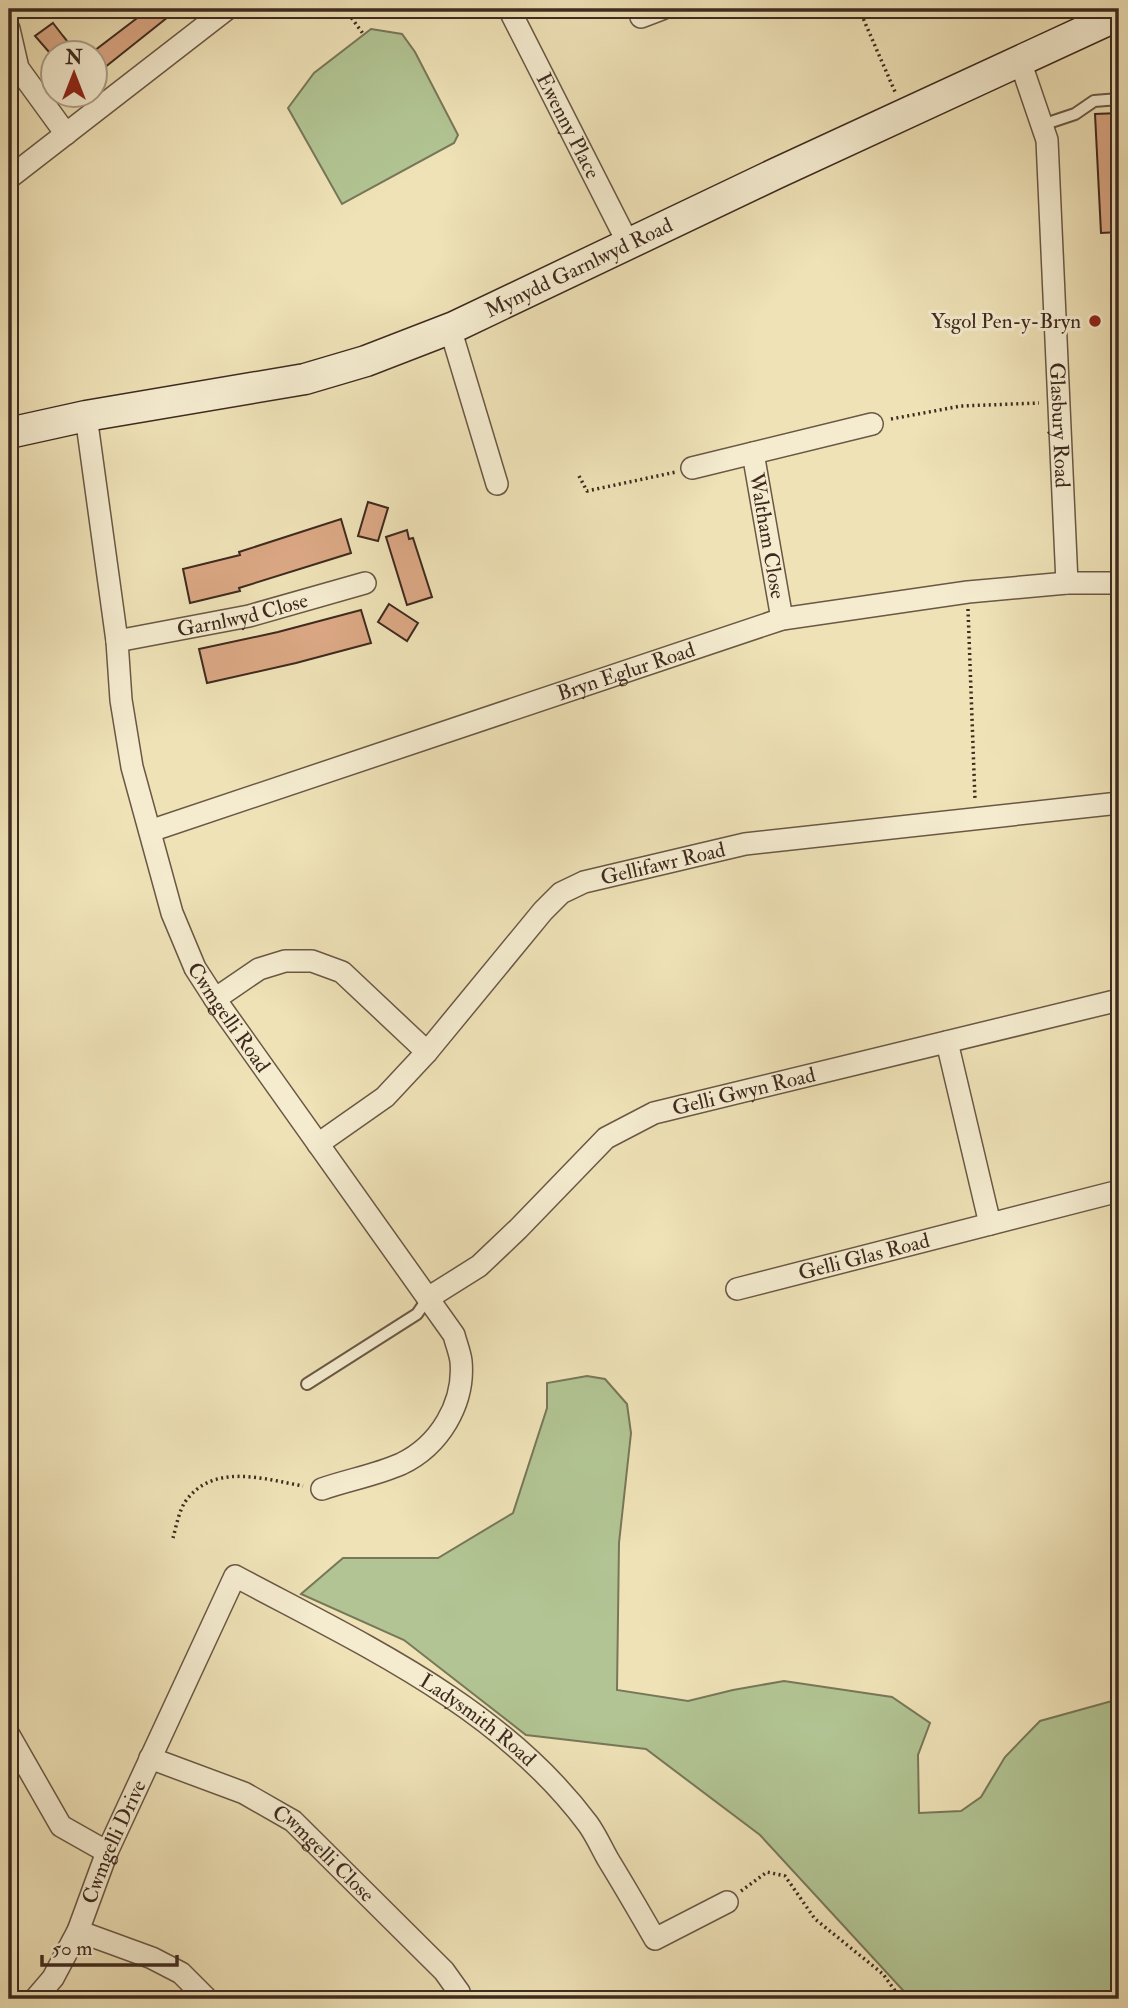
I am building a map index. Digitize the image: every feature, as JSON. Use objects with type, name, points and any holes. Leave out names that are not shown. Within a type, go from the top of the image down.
[{"type":"street","points":[[9,178],[227,9]]},
{"type":"street","name":"Ewenny Place","points":[[509,9],[628,243]]},
{"type":"street","points":[[641,17],[662,9]]},
{"type":"street","name":"Mynydd Garnlwyd Road","points":[[9,433],[86,415],[305,379],[366,361],[450,328],[1119,15]]},
{"type":"street","points":[[9,29],[18,68],[66,134]]},
{"type":"street","name":"Glasbury Road","points":[[1020,61],[1047,140],[1067,583]]},
{"type":"street","points":[[450,328],[497,484]]},
{"type":"street","name":"Cwmgelli Road","points":[[86,415],[117,641],[121,700],[132,767],[172,913],[195,968],[215,999],[454,1335],[461,1360],[460,1388],[450,1417],[433,1442],[402,1463],[322,1489]]},
{"type":"street","name":"Waltham Close","points":[[692,468],[872,424]]},
{"type":"street","name":"Waltham Close","points":[[753,453],[782,619]]},
{"type":"street","name":"Garnlwyd Close","points":[[117,641],[249,616],[365,583]]},
{"type":"street","name":"Bryn Eglur Road","points":[[150,831],[782,619],[968,592],[1067,583],[1119,583]]},
{"type":"street","name":"Gellifawr Road","points":[[318,1144],[385,1097],[427,1052],[543,911],[561,893],[584,882],[746,844],[1119,803]]},
{"type":"street","points":[[215,999],[259,969],[285,961],[312,961],[342,972],[427,1052]]},
{"type":"street","name":"Gelli Gwyn Road","points":[[428,1298],[479,1266],[606,1138],[654,1113],[1119,1000]]},
{"type":"street","points":[[947,1042],[990,1224]]},
{"type":"street","name":"Gelli Glas Road","points":[[737,1289],[1119,1191]]},
{"type":"street","name":"Cwmgelli Drive","points":[[35,1999],[53,1978],[78,1931],[107,1852],[235,1576]]},
{"type":"street","name":"Ladysmith Road","points":[[235,1576],[358,1641],[437,1687],[502,1734],[548,1778],[588,1825],[655,1938],[727,1902]]},
{"type":"street","points":[[9,1735],[61,1826],[107,1852]]},
{"type":"street","name":"Cwmgelli Close","points":[[150,1758],[244,1793],[293,1821],[444,1971],[460,1992],[461,1999]]},
{"type":"street","points":[[78,1931],[152,1958],[181,1973],[207,1999]]},
{"type":"lane","points":[[1042,125],[1076,114],[1094,101],[1119,99]]},
{"type":"lane","points":[[307,1384],[417,1314],[428,1298]]},
{"type":"path","points":[[345,9],[364,34]]},
{"type":"path","points":[[859,9],[905,114]]},
{"type":"path","points":[[872,424],[961,406],[1060,402]]},
{"type":"path","points":[[579,476],[587,491],[692,468]]},
{"type":"path","points":[[968,592],[976,820]]},
{"type":"path","points":[[173,1538],[184,1503],[198,1488],[221,1477],[246,1475],[322,1489]]},
{"type":"path","points":[[727,1902],[767,1872],[785,1876],[815,1919],[883,1974],[901,1999]]},
{"type":"green space","points":[[371,29],[402,34],[415,52],[458,135],[454,143],[342,204],[288,108],[314,73]]},
{"type":"green space","points":[[587,1376],[605,1379],[627,1404],[631,1433],[619,1543],[617,1690],[688,1701],[784,1681],[892,1697],[930,1723],[918,1755],[919,1813],[961,1811],[981,1797],[1005,1757],[1040,1721],[1119,1699],[1119,1999],[911,1999],[760,1835],[646,1749],[526,1735],[404,1640],[301,1594],[343,1558],[438,1558],[513,1513],[547,1408],[547,1383]]},
{"type":"building","points":[[149,9],[178,9],[108,65],[108,40]]},
{"type":"building","points":[[53,23],[65,38],[38,39],[35,36]]},
{"type":"building","points":[[1119,113],[1119,232],[1101,233],[1095,114]]},
{"type":"building","points":[[368,502],[388,508],[378,541],[358,536]]},
{"type":"building","points":[[341,519],[351,553],[239,588],[240,591],[190,603],[183,569],[240,555],[239,552]]},
{"type":"building","points":[[407,530],[409,539],[413,538],[432,597],[407,605],[386,537]]},
{"type":"building","points":[[389,604],[418,623],[407,641],[378,622]]},
{"type":"building","points":[[361,610],[371,643],[207,683],[199,649]]},
{"type":"place","name":"Ysgol Pen-y-Bryn","points":[[1095,321]]}]
